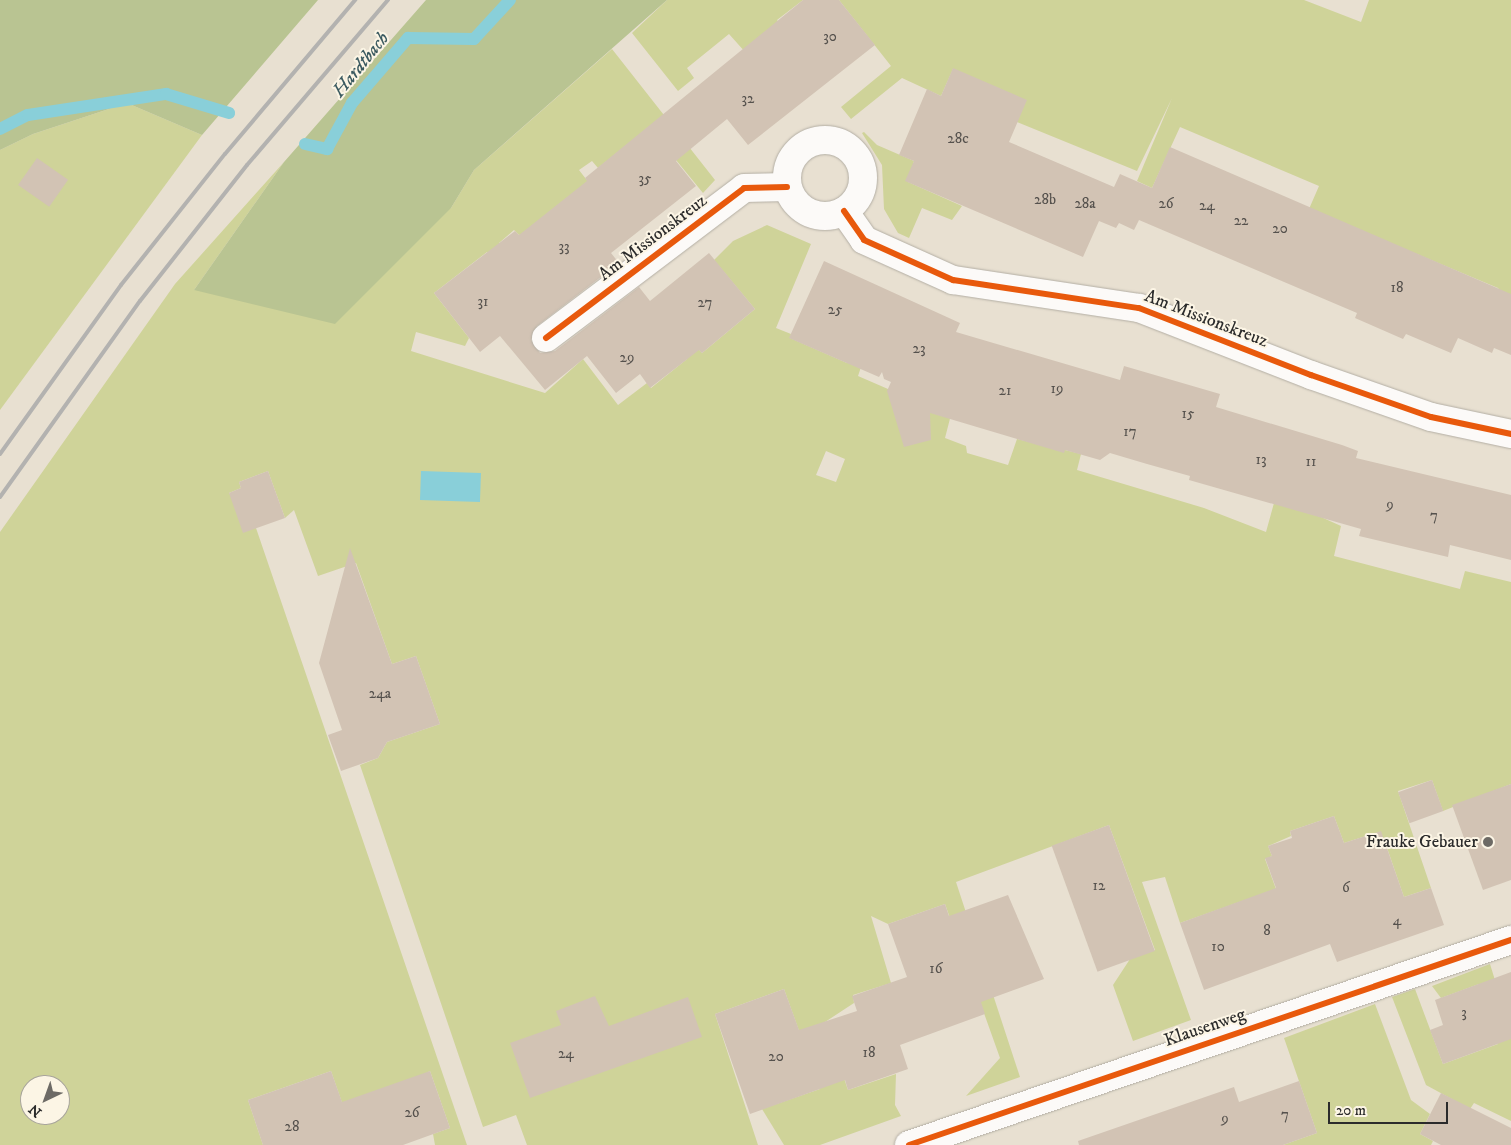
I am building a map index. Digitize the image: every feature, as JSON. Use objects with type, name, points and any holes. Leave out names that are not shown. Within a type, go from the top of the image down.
[{"type":"street","points":[[826,138],[842,143],[859,159],[863,173],[863,184],[855,202],[844,211],[831,216],[813,215],[796,204],[787,187],[786,170],[794,154],[809,142],[826,138]]},
{"type":"street","name":"Am Missionskreuz","points":[[546,338],[744,188],[787,187]]},
{"type":"street","name":"Am Missionskreuz","points":[[844,211],[864,240],[953,280],[1139,308],[1312,375],[1431,417],[1511,434]]},
{"type":"street","name":"Klausenweg","points":[[909,1145],[1511,940]]},
{"type":"green space","points":[[0,0],[318,0],[202,135],[127,103],[33,134],[0,150]]},
{"type":"green space","points":[[426,0],[667,0],[474,170],[451,208],[335,324],[194,290],[284,162]]},
{"type":"green space","points":[[667,0],[803,0],[777,20],[782,26],[746,53],[729,34],[687,68],[694,78],[678,91],[632,33]]},
{"type":"green space","points":[[839,0],[1304,0],[1361,22],[1369,0],[1511,0],[1511,308],[1498,288],[1309,209],[1319,186],[1180,127],[1152,188],[1137,181],[1172,98],[1137,171],[1017,122],[953,69],[941,96],[902,78],[851,119],[841,107],[891,66]]},
{"type":"green space","points":[[612,49],[715,180],[703,193],[649,127],[598,168],[592,161],[579,170],[613,214],[519,235],[514,230],[499,243],[531,284],[487,252],[434,293],[469,338],[465,346],[416,332],[411,351],[545,393],[583,359],[618,405],[647,383],[651,388],[687,359],[687,335],[702,353],[755,309],[714,260],[733,241],[767,225],[811,244],[776,328],[791,334],[790,338],[847,363],[862,364],[858,376],[888,389],[954,403],[945,438],[966,446],[967,453],[1008,465],[1017,439],[1065,450],[1081,454],[1077,470],[1204,508],[1266,532],[1274,503],[1321,517],[1341,526],[1334,556],[1460,589],[1465,571],[1511,582],[1511,784],[1443,811],[1432,780],[1398,791],[1431,888],[1404,897],[1386,845],[1369,835],[1344,843],[1334,816],[1290,831],[1291,836],[1268,846],[1272,856],[1265,859],[1276,889],[1180,923],[1165,877],[1142,882],[1191,1020],[1133,1041],[1113,985],[1130,959],[1155,950],[1109,825],[956,882],[1020,1077],[966,1096],[1000,1058],[945,904],[888,924],[871,916],[891,983],[853,995],[854,1003],[825,1022],[848,1090],[896,1074],[895,1105],[901,1116],[820,1145],[784,1145],[762,1109],[820,1089],[784,989],[715,1014],[758,1145],[527,1145],[516,1115],[483,1127],[360,765],[378,758],[387,742],[440,724],[416,656],[392,664],[356,563],[318,576],[294,510],[285,518],[268,471],[239,482],[241,488],[229,493],[256,528],[467,1145],[435,1145],[433,1134],[450,1128],[430,1071],[347,1117],[331,1071],[248,1100],[263,1145],[0,1145],[0,532],[175,284],[284,162],[194,290],[451,208],[474,170]],"holes":[[[826,451],[845,459],[836,482],[816,475]]]},
{"type":"green space","points":[[127,103],[202,135],[0,410],[0,150],[33,134]]},
{"type":"green space","points":[[864,132],[877,145],[914,161],[908,182],[962,206],[952,220],[922,208],[909,238],[898,233],[884,209],[882,165],[862,133]]},
{"type":"green space","points":[[1490,964],[1511,1032],[1511,1121],[1474,1103],[1470,1109],[1426,1085],[1392,997],[1415,989],[1443,1064],[1498,1044],[1479,984],[1441,998],[1432,986]]},
{"type":"green space","points":[[1375,1004],[1411,1100],[1430,1114],[1420,1134],[1433,1141],[1431,1145],[1283,1145],[1317,1133],[1284,1038]]},
{"type":"water","points":[[421,471],[481,473],[480,502],[420,500]]},
{"type":"building","points":[[803,0],[839,0],[875,45],[748,145],[727,119],[676,161],[696,186],[611,253],[619,263],[537,326],[531,340],[540,353],[555,351],[639,287],[650,301],[709,253],[755,309],[702,353],[699,350],[650,388],[640,374],[616,393],[587,356],[545,390],[500,336],[480,352],[434,293],[515,231],[519,235],[587,181],[585,178]]},
{"type":"building","points":[[953,68],[1027,100],[1009,142],[1114,187],[1120,174],[1152,188],[1170,147],[1511,294],[1511,355],[1494,348],[1492,353],[1458,338],[1451,353],[1406,334],[1403,339],[1355,318],[1357,313],[1139,220],[1134,230],[1119,223],[1116,228],[1099,221],[1083,257],[905,181],[914,161],[899,155],[927,89],[941,96]]},
{"type":"building","points":[[37,158],[68,180],[49,207],[18,185]]},
{"type":"building","points":[[824,261],[960,323],[956,332],[1120,380],[1124,366],[1220,394],[1216,407],[1342,445],[1358,451],[1356,458],[1511,495],[1511,560],[1450,545],[1448,557],[1359,536],[1361,529],[1189,480],[1190,476],[1110,453],[1100,460],[1065,450],[1064,453],[930,413],[931,440],[904,447],[887,391],[891,382],[884,379],[882,372],[879,377],[789,338]]},
{"type":"building","points":[[268,471],[285,518],[243,533],[229,493],[241,488],[239,482]]},
{"type":"building","points":[[350,548],[392,664],[416,656],[440,724],[387,742],[378,758],[341,771],[328,735],[342,730],[319,663]]},
{"type":"building","points":[[1432,780],[1443,811],[1409,823],[1398,792]]},
{"type":"building","name":"Frauke Gebauer","points":[[1511,784],[1511,880],[1483,890],[1452,805]]},
{"type":"building","points":[[1334,816],[1344,843],[1381,831],[1404,897],[1431,888],[1444,925],[1337,962],[1330,944],[1204,990],[1180,923],[1276,888],[1265,858],[1272,856],[1268,846],[1292,838],[1290,831]]},
{"type":"building","points":[[1109,825],[1155,951],[1098,972],[1052,846]]},
{"type":"building","points":[[1008,895],[1044,979],[981,1002],[985,1014],[900,1045],[908,1069],[848,1090],[845,1080],[750,1114],[715,1014],[784,989],[799,1030],[857,1011],[852,996],[907,977],[888,924],[945,904],[949,916]]},
{"type":"building","points":[[1511,972],[1511,1039],[1443,1064],[1430,1030],[1443,1025],[1435,1000]]},
{"type":"building","points":[[595,996],[609,1026],[688,997],[702,1037],[530,1098],[510,1043],[561,1025],[556,1011]]},
{"type":"building","points":[[331,1071],[342,1102],[430,1071],[450,1128],[403,1145],[263,1145],[248,1100]]},
{"type":"building","points":[[1299,1081],[1317,1133],[1283,1145],[1079,1145],[1078,1141],[1234,1087],[1239,1102]]},
{"type":"building","points":[[1441,1093],[1511,1128],[1511,1145],[1441,1145],[1420,1134]]},
{"type":"waterway","name":"Hardtbach","points":[[305,144],[327,149],[352,103],[408,38],[474,39],[510,0]]},
{"type":"waterway","name":"Hardtbach","points":[[0,129],[28,115],[166,94],[229,113]]},
{"type":"railway","points":[[0,454],[121,285],[225,154],[355,0]]},
{"type":"railway","points":[[0,497],[140,301],[247,165],[388,0]]},
{"type":"cycle path","points":[[546,338],[744,188],[787,187]]},
{"type":"cycle path","points":[[844,211],[864,240],[953,280],[1139,308],[1311,375],[1431,417],[1511,434]]},
{"type":"cycle path","points":[[909,1145],[1511,940]]},
{"type":"place","name":"Frauke Gebauer","points":[[1488,842]]}]
